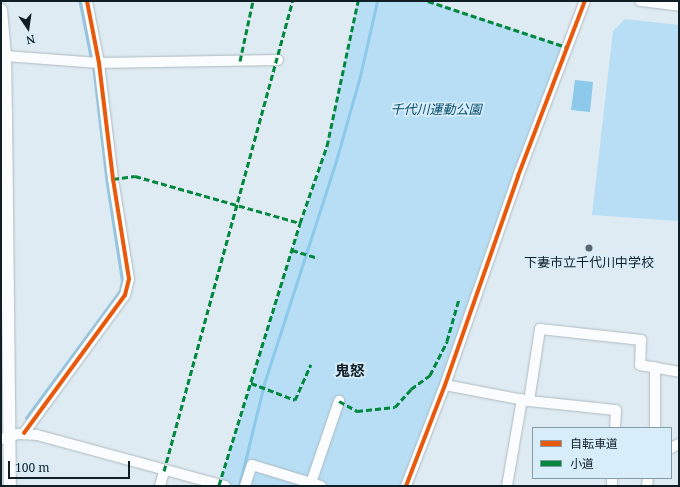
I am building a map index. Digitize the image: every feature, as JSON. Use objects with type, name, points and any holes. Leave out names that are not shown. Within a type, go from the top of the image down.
[{"type":"main road","points":[[1,10],[5,56],[5,437],[10,486]]},
{"type":"street","points":[[24,433],[125,295],[129,279],[113,179],[99,63],[86,1]]},
{"type":"street","points":[[406,486],[445,385],[518,176],[585,1]]},
{"type":"street","points":[[640,1],[679,6]]},
{"type":"street","points":[[5,56],[99,63],[278,60]]},
{"type":"street","points":[[507,486],[540,329],[641,340],[640,365],[679,372]]},
{"type":"street","points":[[655,367],[655,427]]},
{"type":"street","points":[[445,385],[526,400],[616,410],[615,427]]},
{"type":"street","points":[[245,486],[252,465],[316,485],[339,401]]},
{"type":"street","points":[[5,437],[24,433],[37,435],[219,485]]},
{"type":"street","points":[[160,486],[164,471]]},
{"type":"green space","name":"千代川運動公園","points":[[358,1],[428,1],[566,47],[406,486],[219,485],[292,250],[327,146]]},
{"type":"green space","points":[[625,19],[679,25],[679,221],[592,215],[613,31]]},
{"type":"shaded area","points":[[575,80],[593,82],[590,112],[571,110]]},
{"type":"waterway","points":[[80,1],[92,61]]},
{"type":"waterway","points":[[239,486],[264,384],[336,161],[360,76],[377,1]]},
{"type":"waterway","points":[[26,418],[120,291],[122,281],[107,184],[93,65]]},
{"type":"marked path","points":[[240,61],[253,1]]},
{"type":"marked path","points":[[164,471],[293,1]]},
{"type":"marked path","points":[[113,179],[135,176],[300,223],[327,146],[358,1]]},
{"type":"marked path","points":[[428,1],[566,47]]},
{"type":"marked path","points":[[219,485],[300,223]]},
{"type":"marked path","points":[[292,250],[318,258]]},
{"type":"marked path","points":[[339,401],[357,411],[395,407],[411,389],[430,375],[447,341],[459,299]]},
{"type":"marked path","points":[[251,383],[295,400],[311,364]]},
{"type":"cycle path","points":[[24,433],[125,295],[129,279],[113,179],[99,63],[87,1]]},
{"type":"cycle path","points":[[406,486],[445,385],[518,176],[585,1]]},
{"type":"place","name":"下妻市立千代川中学校","points":[[589,248]]},
{"type":"district","name":"鬼怒","points":[[350,371]]}]
